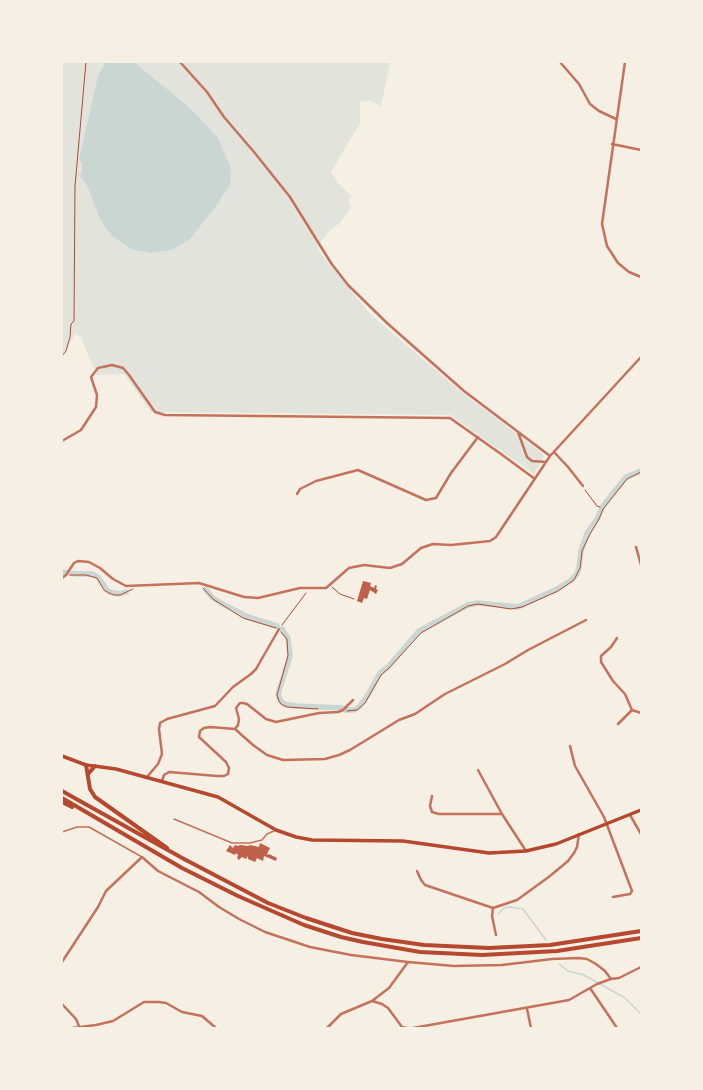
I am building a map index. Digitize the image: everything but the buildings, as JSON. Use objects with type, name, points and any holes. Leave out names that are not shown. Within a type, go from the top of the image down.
[{"type":"highway","points":[[86,765],[90,789],[99,801],[184,859]]},
{"type":"highway","points":[[88,774],[95,766]]},
{"type":"highway","points":[[62,791],[218,878],[284,910],[332,927],[359,934],[402,943],[445,947],[489,948],[574,942],[641,932]]},
{"type":"highway","points":[[62,798],[94,818]]},
{"type":"highway","points":[[62,802],[219,887],[265,909],[310,927],[363,942],[420,952],[482,955],[557,951],[641,938]]},
{"type":"main road","points":[[62,756],[86,765],[116,769],[218,797],[276,830],[296,837],[319,840],[396,840],[489,853],[526,851],[549,846],[641,810]]},
{"type":"street","points":[[180,62],[207,92],[224,117],[258,156],[290,197],[331,263],[348,285],[387,324],[464,391],[550,456]]},
{"type":"street","points":[[560,62],[579,84],[590,104],[599,112],[616,119]]},
{"type":"street","points":[[625,62],[612,144],[602,224],[607,246],[618,263],[630,272],[641,276]]},
{"type":"street","points":[[612,144],[641,150]]},
{"type":"street","points":[[62,578],[78,560],[89,562],[100,568],[120,584],[126,586],[199,583],[244,596],[258,598],[300,588],[326,588],[349,568],[364,565],[390,568],[402,564],[421,548],[433,544],[451,545],[490,541],[496,538],[550,456],[641,357]]},
{"type":"street","points":[[62,441],[80,430],[96,407],[97,395],[91,377],[98,368],[112,365],[123,368],[155,412],[165,416],[452,419],[535,479]]},
{"type":"street","points":[[518,432],[526,458],[532,461],[546,462]]},
{"type":"street","points":[[297,494],[300,489],[316,481],[358,470],[426,500],[436,498],[478,437]]},
{"type":"street","points":[[554,452],[583,486]]},
{"type":"street","points":[[636,547],[641,565]]},
{"type":"street","points":[[162,781],[164,775],[169,772],[217,776],[228,774],[229,768],[226,762],[199,737],[200,731],[204,728],[210,727],[235,729],[267,755],[283,760],[325,758],[339,755],[350,750],[399,720],[419,711],[445,694],[505,664],[528,650],[586,620]]},
{"type":"street","points":[[147,777],[158,764],[162,754],[159,729],[160,722],[215,706],[233,687],[256,669],[279,629]]},
{"type":"street","points":[[618,638],[601,656],[601,662],[613,681],[625,694],[632,710],[641,713]]},
{"type":"street","points":[[235,729],[238,725],[239,719],[236,708],[240,703],[250,705],[266,719],[276,722],[342,710],[354,700]]},
{"type":"street","points":[[618,724],[632,710]]},
{"type":"street","points":[[570,746],[575,766],[604,817],[632,891],[630,894],[613,897]]},
{"type":"street","points":[[478,770],[502,814],[526,851]]},
{"type":"street","points":[[432,796],[430,806],[432,812],[439,814],[502,814]]},
{"type":"street","points":[[630,815],[641,834]]},
{"type":"street","points":[[417,871],[421,880],[426,885],[493,908],[517,900],[568,861],[577,847],[579,834]]},
{"type":"street","points":[[62,962],[98,907],[106,891],[142,857],[158,871],[199,892],[232,915],[265,932],[310,947],[350,955],[454,966],[502,965],[552,959],[579,958],[587,959],[596,964],[605,971],[611,979]]},
{"type":"street","points":[[493,908],[492,916],[496,935]]},
{"type":"street","points":[[327,1028],[341,1014],[372,1001],[389,988],[408,962]]},
{"type":"street","points":[[413,1028],[527,1009],[569,1000],[601,982],[619,978],[641,967]]},
{"type":"street","points":[[590,988],[618,1028]]},
{"type":"street","points":[[372,1001],[382,1004],[388,1008],[402,1027],[407,1028]]},
{"type":"street","points":[[72,1028],[113,1021],[144,1002],[166,1003],[182,1012],[202,1016],[216,1028]]},
{"type":"street","points":[[62,1004],[82,1027]]},
{"type":"street","points":[[527,1009],[531,1028]]},
{"type":"lane","points":[[174,819],[232,842],[250,843],[262,840],[268,834],[276,830]]},
{"type":"lane","points":[[62,832],[77,827],[88,827],[142,857]]},
{"type":"path","points":[[62,356],[66,351],[70,337],[71,324],[74,322],[76,186],[86,62]]},
{"type":"path","points":[[342,710],[351,712],[357,710],[365,703],[381,675],[421,633],[468,606],[478,604],[515,609],[569,585],[578,575],[582,551],[603,510],[627,479],[641,472]]},
{"type":"path","points":[[583,486],[597,506],[600,507]]},
{"type":"path","points":[[67,573],[77,576],[86,575],[97,578],[104,590],[109,594],[114,595],[126,593],[136,586]]},
{"type":"path","points":[[199,583],[213,599],[244,618],[279,629],[287,639],[288,656],[277,695],[281,704],[287,707],[323,709]]},
{"type":"path","points":[[329,586],[340,594],[354,599]]},
{"type":"path","points":[[279,629],[310,588]]},
{"type":"shaded area","points":[[62,62],[126,62],[189,107],[134,62],[390,62],[381,107],[371,100],[360,102],[360,123],[331,172],[338,183],[352,197],[348,200],[352,206],[340,223],[328,232],[317,249],[370,314],[459,390],[543,454],[544,457],[534,474],[450,415],[151,412],[124,374],[97,375],[81,338],[76,333],[62,357]]},
{"type":"shaded area","points":[[106,62],[134,62],[189,107],[218,138],[231,169],[230,184],[216,206],[190,239],[171,250],[151,253],[131,249],[112,236],[100,219],[87,185],[78,174],[82,173],[82,163],[79,160],[98,76]]},
{"type":"waterway","points":[[282,629],[288,638],[290,656],[278,694],[280,700],[284,704],[296,706],[354,710],[360,706],[380,673],[388,667],[419,631],[468,605],[478,603],[518,607],[557,589],[570,581],[577,574],[581,551],[587,533],[597,519],[603,506],[626,477],[641,471]]},
{"type":"waterway","points":[[62,572],[92,574],[98,577],[110,592],[120,594],[126,592]]},
{"type":"waterway","points":[[206,590],[213,598],[248,617],[277,626]]},
{"type":"waterway","points":[[498,914],[504,908],[510,907],[523,909],[546,940]]},
{"type":"waterway","points":[[559,964],[568,971],[584,975],[625,998],[641,1014]]}]
